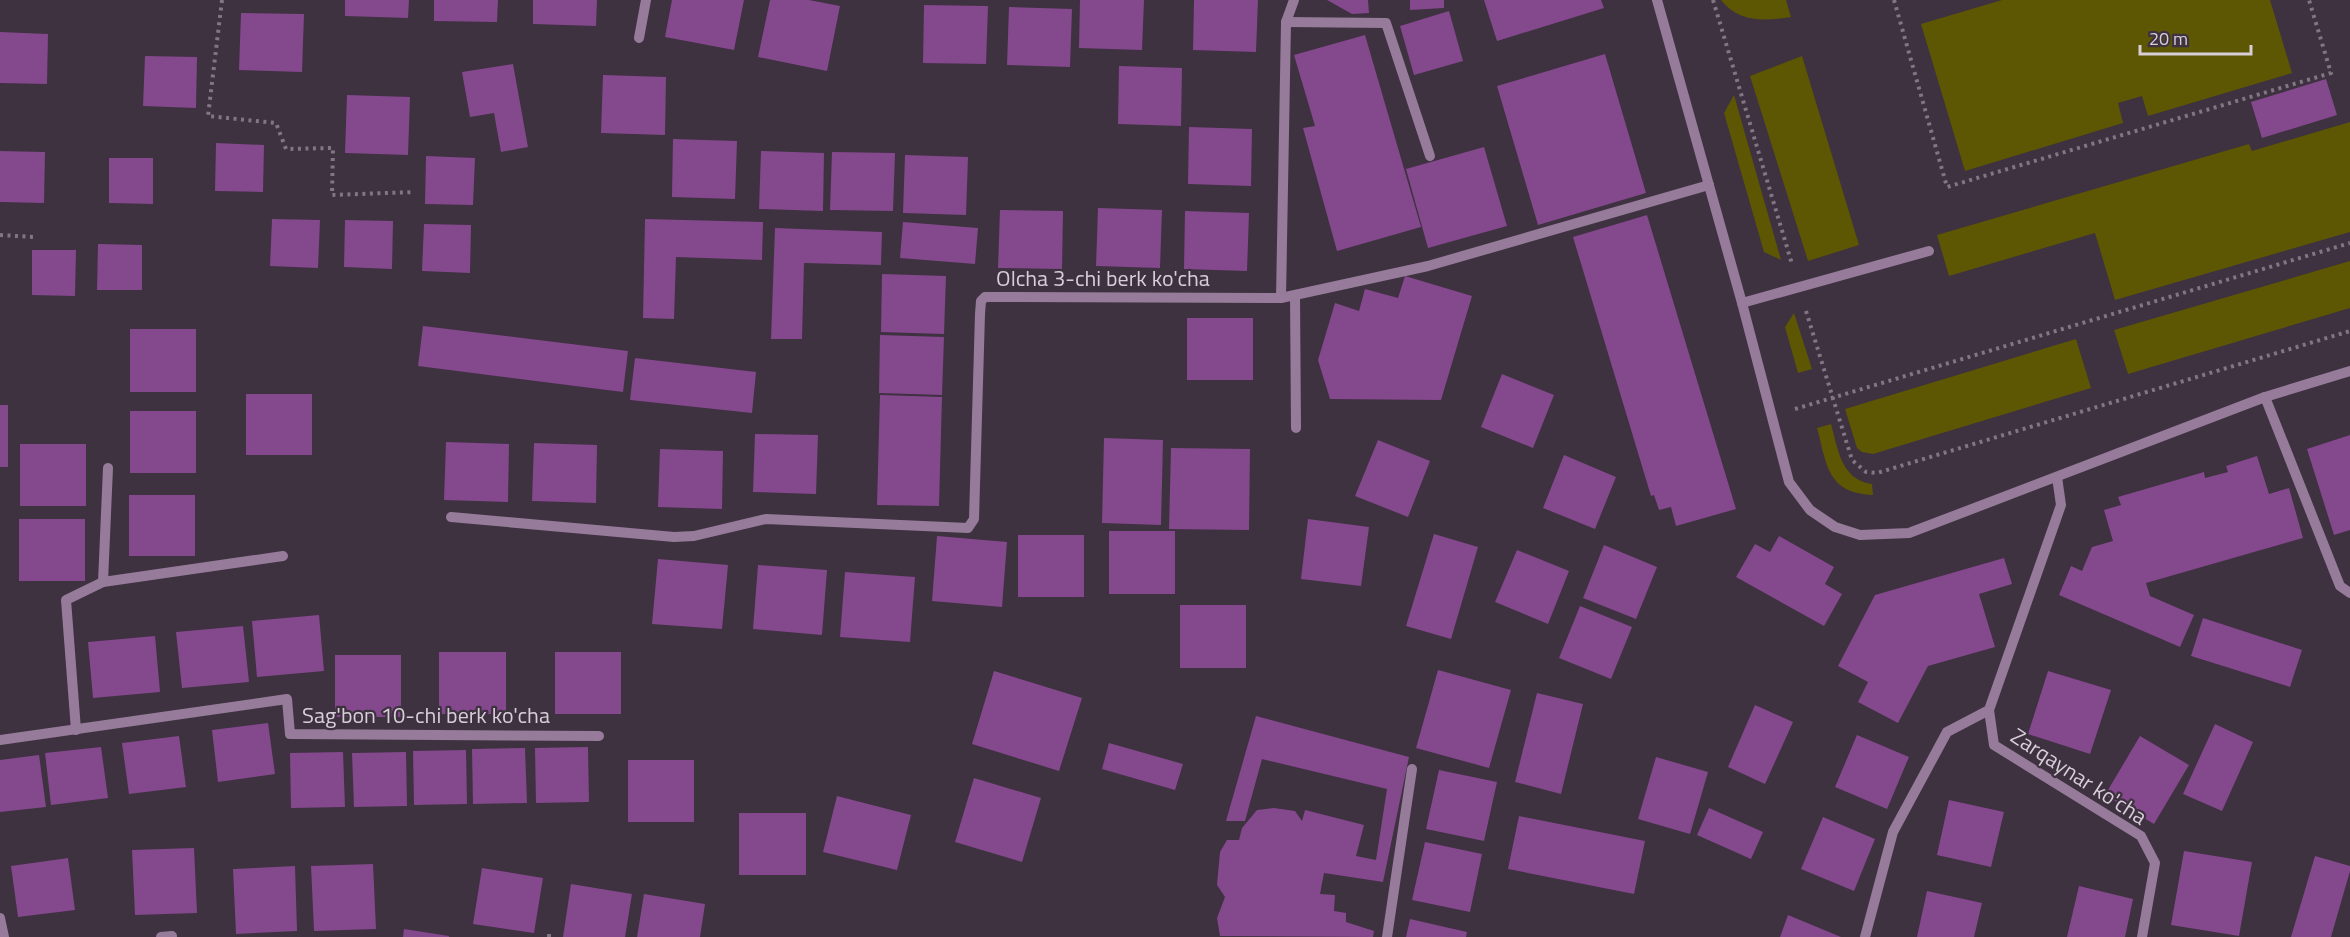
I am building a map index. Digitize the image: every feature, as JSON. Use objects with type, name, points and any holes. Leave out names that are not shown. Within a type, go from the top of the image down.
[{"type":"street","points":[[639,38],[646,0]]},
{"type":"street","points":[[1294,0],[1286,22],[1281,298],[1428,266],[1709,185]]},
{"type":"street","points":[[1657,0],[1742,303],[1789,482],[1798,497],[1810,510],[1835,527],[1860,535],[1909,533],[2265,397],[2350,371]]},
{"type":"street","points":[[1286,22],[1386,23],[1430,156]]},
{"type":"street","points":[[1742,303],[1929,251]]},
{"type":"street","points":[[1295,295],[1296,428]]},
{"type":"street","name":"Olcha 3-chi berk ko'cha","points":[[451,517],[674,537],[694,536],[766,519],[968,528],[974,519],[980,315],[981,301],[985,297],[1281,298]]},
{"type":"street","points":[[2265,397],[2340,586],[2350,593]]},
{"type":"street","points":[[103,582],[108,468]]},
{"type":"street","name":"Zarqaynar ko'cha","points":[[2057,477],[2061,505],[1989,710],[1994,745],[2140,836],[2155,863],[2142,937]]},
{"type":"street","points":[[76,730],[66,600],[103,582],[283,556]]},
{"type":"street","name":"Sag'bon 10-chi berk ko'cha","points":[[0,740],[287,699],[290,734],[599,736]]},
{"type":"street","points":[[1865,937],[1893,832],[1947,732],[1989,710]]},
{"type":"street","points":[[1387,937],[1412,770]]},
{"type":"street","points":[[0,918],[4,937]]},
{"type":"path","points":[[222,0],[208,116],[276,123],[286,149],[333,148],[332,195],[414,192]]},
{"type":"path","points":[[1713,0],[1852,460],[1866,472],[1877,473],[2350,331]]},
{"type":"path","points":[[1894,0],[1947,187],[2331,73],[2309,0]]},
{"type":"path","points":[[0,235],[34,237]]},
{"type":"path","points":[[1772,416],[2350,243]]},
{"type":"shaded area","points":[[1721,0],[1786,0],[1791,17],[1753,19],[1744,17]]},
{"type":"shaded area","points":[[2002,0],[2270,0],[2292,73],[2148,116],[2142,96],[2118,103],[2123,123],[1965,171],[1921,24]]},
{"type":"shaded area","points":[[1802,56],[1859,245],[1808,261],[1750,76]]},
{"type":"shaded area","points":[[1734,95],[1781,260],[1764,252],[1724,113]]},
{"type":"shaded area","points":[[2350,122],[2350,232],[2115,300],[2095,233],[1949,276],[1937,235],[2249,144],[2252,151]]},
{"type":"shaded area","points":[[2350,261],[2350,308],[2128,374],[2114,330]]},
{"type":"shaded area","points":[[1794,313],[1812,369],[1798,373],[1785,327]]},
{"type":"shaded area","points":[[2076,339],[2091,388],[1873,454],[1862,452],[1857,448],[1845,409]]},
{"type":"shaded area","points":[[1831,424],[1839,453],[1847,470],[1853,476],[1872,484],[1873,495],[1846,489],[1832,475],[1823,454],[1817,428]]},
{"type":"building","points":[[345,0],[409,0],[408,18],[345,16]]},
{"type":"building","points":[[434,0],[498,0],[497,22],[434,21]]},
{"type":"building","points":[[533,0],[597,0],[596,26],[533,24]]},
{"type":"building","points":[[672,0],[744,0],[734,50],[665,37]]},
{"type":"building","points":[[770,0],[809,0],[840,6],[827,71],[758,57]]},
{"type":"building","points":[[1080,0],[1144,0],[1142,50],[1079,48]]},
{"type":"building","points":[[1194,0],[1258,0],[1256,52],[1193,50]]},
{"type":"building","points":[[1327,0],[1368,0],[1369,13],[1352,14]]},
{"type":"building","points":[[1410,0],[1444,0],[1444,8],[1410,10]]},
{"type":"building","points":[[1484,0],[1601,0],[1604,8],[1497,41]]},
{"type":"building","points":[[924,5],[988,6],[986,64],[923,63]]},
{"type":"building","points":[[1009,7],[1072,9],[1070,67],[1007,65]]},
{"type":"building","points":[[1449,11],[1463,61],[1414,75],[1400,26]]},
{"type":"building","points":[[241,13],[304,14],[302,72],[239,70]]},
{"type":"building","points":[[0,32],[48,34],[47,84],[0,83]]},
{"type":"building","points":[[1365,35],[1421,227],[1337,251],[1303,128],[1315,126],[1294,55]]},
{"type":"building","points":[[1605,54],[1646,193],[1538,225],[1497,86]]},
{"type":"building","points":[[145,56],[197,57],[196,108],[143,106]]},
{"type":"building","points":[[513,64],[528,147],[501,152],[494,113],[470,117],[462,72]]},
{"type":"building","points":[[1119,66],[1182,68],[1181,126],[1118,124]]},
{"type":"building","points":[[603,75],[666,77],[665,135],[601,133]]},
{"type":"building","points":[[2326,79],[2337,115],[2262,138],[2251,102]]},
{"type":"building","points":[[347,95],[410,97],[408,155],[345,153]]},
{"type":"building","points":[[1189,127],[1252,129],[1251,186],[1188,184]]},
{"type":"building","points":[[673,139],[737,141],[735,199],[672,197]]},
{"type":"building","points":[[216,143],[264,145],[263,192],[215,191]]},
{"type":"building","points":[[1484,147],[1507,226],[1428,248],[1406,169]]},
{"type":"building","points":[[0,151],[45,152],[44,203],[0,202]]},
{"type":"building","points":[[761,151],[824,153],[823,211],[759,209]]},
{"type":"building","points":[[832,152],[895,153],[893,211],[830,210]]},
{"type":"building","points":[[905,155],[968,157],[966,215],[903,213]]},
{"type":"building","points":[[426,156],[475,158],[473,205],[425,204]]},
{"type":"building","points":[[109,158],[153,158],[153,204],[109,203]]},
{"type":"building","points":[[1098,208],[1162,210],[1160,268],[1096,266]]},
{"type":"building","points":[[1000,210],[1063,211],[1062,269],[998,268]]},
{"type":"building","points":[[1185,211],[1249,213],[1247,271],[1184,269]]},
{"type":"building","points":[[1647,215],[1736,509],[1676,526],[1671,507],[1659,510],[1654,495],[1651,496],[1573,237]]},
{"type":"building","points":[[272,219],[320,220],[318,268],[270,266]]},
{"type":"building","points":[[645,219],[763,222],[762,260],[676,257],[674,319],[643,318]]},
{"type":"building","points":[[345,220],[393,221],[392,269],[344,267]]},
{"type":"building","points":[[903,222],[978,228],[975,264],[900,258]]},
{"type":"building","points":[[424,224],[471,225],[470,273],[422,271]]},
{"type":"building","points":[[775,228],[882,232],[881,265],[804,263],[802,339],[771,339]]},
{"type":"building","points":[[98,244],[142,245],[142,290],[97,290]]},
{"type":"building","points":[[32,250],[76,250],[75,296],[32,295]]},
{"type":"building","points":[[882,274],[946,276],[944,334],[881,332]]},
{"type":"building","points":[[1405,276],[1472,296],[1441,400],[1330,399],[1318,360],[1335,303],[1359,311],[1365,289],[1398,298]]},
{"type":"building","points":[[1187,318],[1253,318],[1253,380],[1187,380]]},
{"type":"building","points":[[423,326],[628,351],[623,392],[418,366]]},
{"type":"building","points":[[130,329],[196,329],[196,392],[130,392]]},
{"type":"building","points":[[880,335],[944,337],[942,395],[879,393]]},
{"type":"building","points":[[635,358],[756,372],[752,413],[630,400]]},
{"type":"building","points":[[1502,374],[1554,395],[1533,448],[1481,427]]},
{"type":"building","points":[[246,394],[312,394],[312,455],[246,455]]},
{"type":"building","points":[[880,395],[942,397],[939,506],[877,505]]},
{"type":"building","points":[[0,405],[8,405],[8,467],[0,467]]},
{"type":"building","points":[[130,411],[196,411],[196,473],[130,473]]},
{"type":"building","points":[[755,434],[818,435],[816,494],[753,492]]},
{"type":"building","points":[[2350,435],[2350,530],[2334,535],[2307,449]]},
{"type":"building","points":[[1104,438],[1163,440],[1161,525],[1102,523]]},
{"type":"building","points":[[1378,440],[1430,461],[1408,517],[1355,496]]},
{"type":"building","points":[[446,442],[509,444],[508,502],[444,500]]},
{"type":"building","points":[[534,443],[597,445],[596,503],[532,501]]},
{"type":"building","points":[[20,444],[86,444],[86,506],[20,506]]},
{"type":"building","points":[[1171,448],[1250,449],[1249,530],[1169,529]]},
{"type":"building","points":[[660,449],[723,451],[722,509],[658,507]]},
{"type":"building","points":[[1564,455],[1616,477],[1595,529],[1543,508]]},
{"type":"building","points":[[2257,456],[2269,494],[2289,488],[2303,538],[2146,583],[2150,596],[2194,615],[2180,647],[2059,595],[2071,566],[2082,571],[2092,547],[2113,541],[2104,510],[2121,505],[2118,497],[2204,472],[2205,478],[2228,472],[2226,466]]},
{"type":"building","points":[[129,495],[195,495],[195,556],[129,556]]},
{"type":"building","points":[[19,519],[85,519],[85,581],[19,581]]},
{"type":"building","points":[[1308,519],[1369,527],[1361,586],[1301,579]]},
{"type":"building","points":[[1109,531],[1175,531],[1175,594],[1109,594]]},
{"type":"building","points":[[1434,534],[1478,547],[1451,639],[1406,626]]},
{"type":"building","points":[[1018,535],[1084,535],[1084,597],[1018,597]]},
{"type":"building","points":[[937,536],[1007,542],[1002,607],[932,601]]},
{"type":"building","points":[[1779,536],[1834,567],[1825,584],[1842,594],[1824,626],[1736,577],[1755,544],[1770,552]]},
{"type":"building","points":[[1604,545],[1657,567],[1636,619],[1583,598]]},
{"type":"building","points":[[1517,550],[1569,571],[1548,624],[1495,602]]},
{"type":"building","points":[[2004,558],[2012,584],[1979,594],[1995,647],[1928,666],[1898,723],[1858,702],[1868,682],[1838,666],[1875,595]]},
{"type":"building","points":[[658,559],[728,565],[722,629],[652,624]]},
{"type":"building","points":[[758,565],[827,570],[822,635],[753,629]]},
{"type":"building","points":[[845,572],[915,577],[910,642],[840,637]]},
{"type":"building","points":[[1180,605],[1246,605],[1246,668],[1180,668]]},
{"type":"building","points":[[1580,606],[1632,627],[1611,679],[1559,658]]},
{"type":"building","points":[[319,615],[324,671],[257,677],[252,621]]},
{"type":"building","points":[[2203,618],[2302,650],[2290,687],[2191,656]]},
{"type":"building","points":[[243,626],[249,682],[182,688],[176,632]]},
{"type":"building","points":[[155,636],[160,692],[93,698],[88,642]]},
{"type":"building","points":[[439,652],[506,652],[506,714],[439,714]]},
{"type":"building","points":[[555,652],[621,652],[621,714],[555,714]]},
{"type":"building","points":[[335,655],[401,655],[401,717],[335,717]]},
{"type":"building","points":[[1438,670],[1511,690],[1489,768],[1416,748]]},
{"type":"building","points":[[994,671],[1082,698],[1059,771],[972,744]]},
{"type":"building","points":[[2048,671],[2111,690],[2090,754],[2028,734]]},
{"type":"building","points":[[1537,693],[1583,704],[1561,794],[1515,782]]},
{"type":"building","points":[[1755,705],[1793,722],[1765,784],[1728,767]]},
{"type":"building","points":[[1256,716],[1409,757],[1383,882],[1324,873],[1320,894],[1335,895],[1334,911],[1346,913],[1346,922],[1374,931],[1373,937],[1220,936],[1217,918],[1225,897],[1217,885],[1220,852],[1227,840],[1239,840],[1242,828],[1257,810],[1274,808],[1295,811],[1302,821],[1305,810],[1364,825],[1356,856],[1376,860],[1387,789],[1262,759],[1245,821],[1226,821]]},
{"type":"building","points":[[268,723],[275,774],[218,782],[212,730]]},
{"type":"building","points":[[2215,724],[2253,742],[2222,811],[2183,794]]},
{"type":"building","points":[[1857,735],[1909,757],[1887,809],[1835,787]]},
{"type":"building","points":[[179,736],[186,787],[129,794],[122,743]]},
{"type":"building","points":[[2140,736],[2189,765],[2154,824],[2105,795]]},
{"type":"building","points":[[1109,743],[1183,764],[1175,790],[1102,769]]},
{"type":"building","points":[[101,747],[108,798],[51,805],[45,753]]},
{"type":"building","points":[[588,747],[589,802],[536,803],[535,748]]},
{"type":"building","points":[[525,748],[527,803],[473,804],[472,749]]},
{"type":"building","points":[[466,750],[467,804],[414,805],[413,751]]},
{"type":"building","points":[[343,752],[345,807],[291,808],[290,753]]},
{"type":"building","points":[[406,752],[407,806],[354,807],[352,753]]},
{"type":"building","points":[[39,755],[46,807],[0,812],[0,760]]},
{"type":"building","points":[[1656,757],[1708,772],[1690,834],[1638,819]]},
{"type":"building","points":[[628,760],[694,760],[694,822],[628,822]]},
{"type":"building","points":[[1439,770],[1497,782],[1484,841],[1426,829]]},
{"type":"building","points":[[974,778],[1041,798],[1022,862],[955,842]]},
{"type":"building","points":[[837,796],[911,815],[897,870],[823,852]]},
{"type":"building","points":[[1949,800],[2004,812],[1991,867],[1937,855]]},
{"type":"building","points":[[1709,808],[1763,832],[1751,859],[1697,835]]},
{"type":"building","points":[[739,813],[806,813],[806,875],[739,875]]},
{"type":"building","points":[[1519,816],[1645,841],[1634,894],[1508,869]]},
{"type":"building","points":[[1823,817],[1875,839],[1854,891],[1801,869]]},
{"type":"building","points":[[1425,842],[1482,854],[1470,912],[1412,900]]},
{"type":"building","points":[[194,848],[197,913],[135,915],[132,850]]},
{"type":"building","points":[[2184,851],[2252,862],[2239,936],[2171,925]]},
{"type":"building","points":[[2315,856],[2350,866],[2331,937],[2291,937]]},
{"type":"building","points":[[68,858],[75,910],[18,917],[11,866]]},
{"type":"building","points":[[373,864],[376,929],[314,931],[311,866]]},
{"type":"building","points":[[295,866],[297,931],[236,934],[233,869]]},
{"type":"building","points":[[482,868],[543,878],[534,933],[473,924]]},
{"type":"building","points":[[571,884],[632,894],[625,937],[563,937]]},
{"type":"building","points":[[2079,886],[2133,899],[2125,937],[2067,937]]},
{"type":"building","points":[[1927,891],[1982,903],[1974,937],[1917,937]]},
{"type":"building","points":[[644,894],[705,904],[700,937],[637,937]]},
{"type":"building","points":[[1788,915],[1841,937],[1780,937]]},
{"type":"building","points":[[1410,919],[1467,932],[1466,937],[1406,937]]},
{"type":"building","points":[[404,929],[449,936],[449,937],[403,937]]}]
